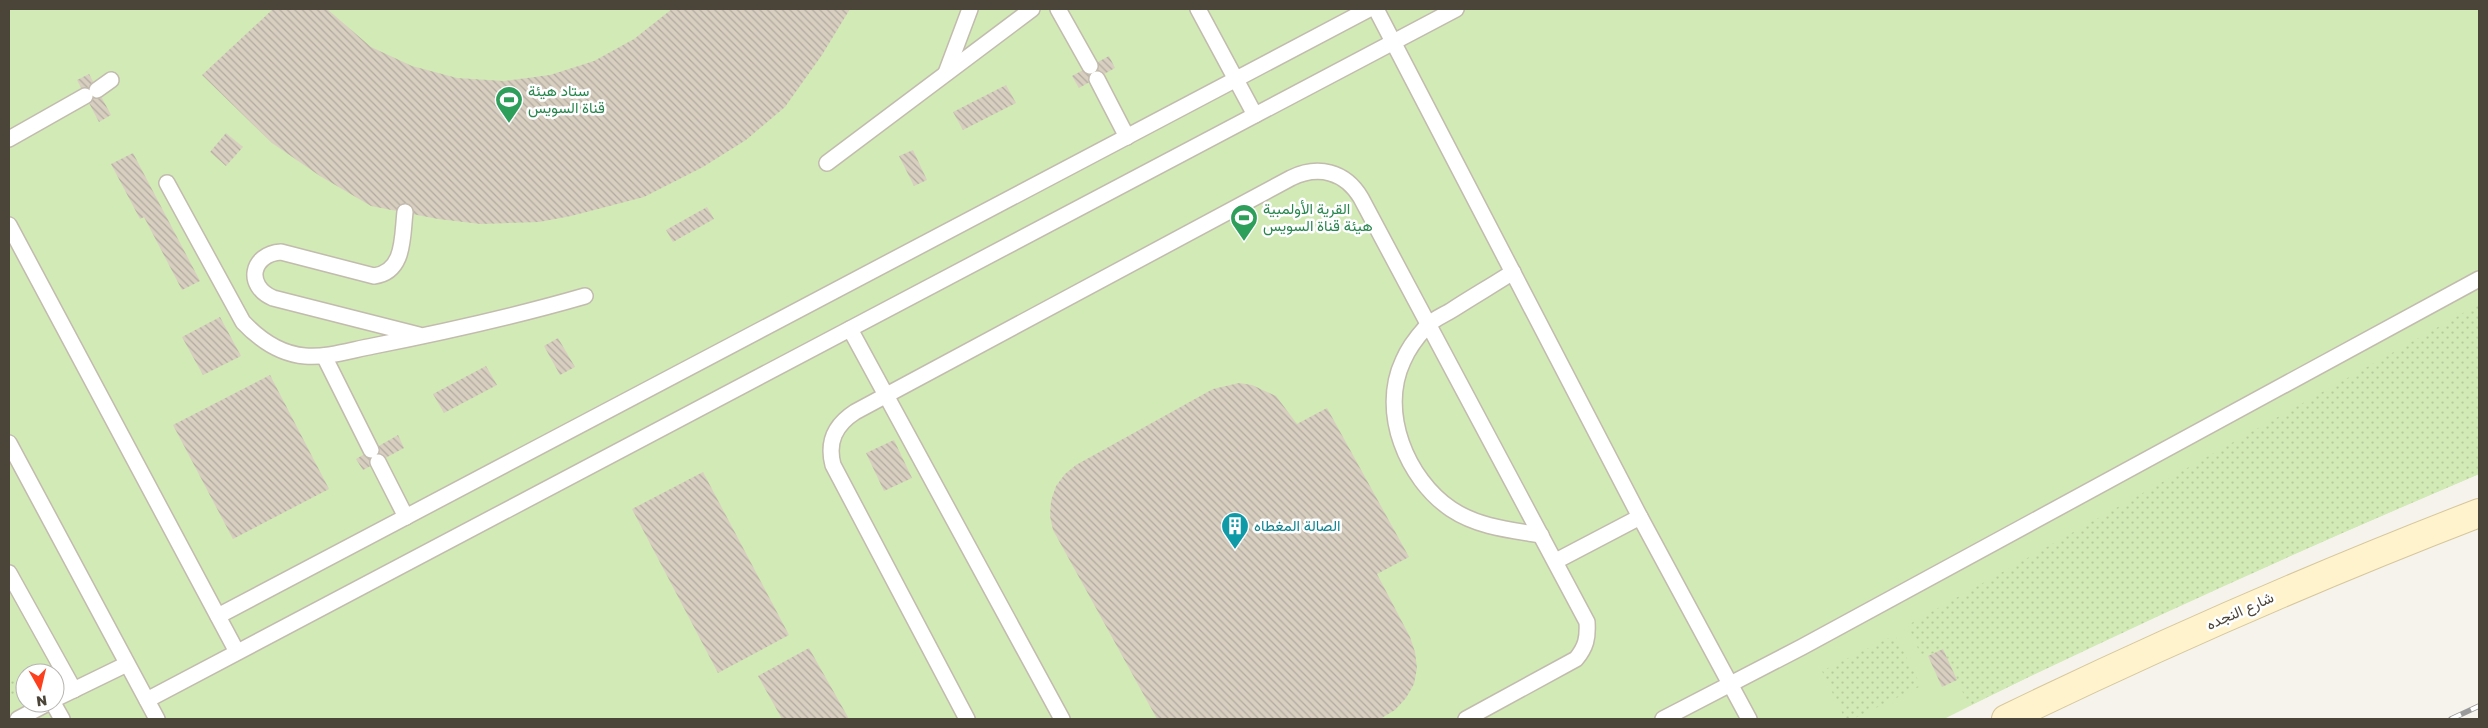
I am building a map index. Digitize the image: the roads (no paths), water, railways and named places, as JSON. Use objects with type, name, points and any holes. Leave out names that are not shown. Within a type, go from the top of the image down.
[{"type":"street","name":"شارع النجده","points":[[2006,719],[2134,657],[2305,583],[2479,513]]},
{"type":"lane","points":[[946,73],[970,9]]},
{"type":"lane","points":[[827,163],[1032,9]]},
{"type":"lane","points":[[1058,9],[1127,136]]},
{"type":"lane","points":[[1198,9],[1256,115]]},
{"type":"lane","points":[[218,616],[1369,9]]},
{"type":"lane","points":[[1376,9],[1640,517],[1749,719]]},
{"type":"lane","points":[[147,700],[1456,9]]},
{"type":"lane","points":[[9,139],[111,80]]},
{"type":"lane","points":[[967,719],[833,465],[831,444],[839,425],[851,415],[1291,178],[1313,170],[1336,174],[1355,188],[1587,622],[1588,635],[1585,648],[1576,659],[1466,719]]},
{"type":"lane","points":[[166,183],[243,322],[256,336],[288,353],[324,356],[423,336],[586,296]]},
{"type":"lane","points":[[405,212],[399,256],[390,271],[382,275],[374,276],[281,252],[271,253],[262,258],[256,266],[254,277],[257,286],[264,294],[273,298],[423,336]]},
{"type":"lane","points":[[9,225],[237,652]]},
{"type":"lane","points":[[1513,272],[1428,324],[1402,362],[1395,408],[1398,432],[1406,455],[1415,472],[1433,494],[1451,509],[1472,520],[1494,527],[1541,535]]},
{"type":"lane","points":[[1663,719],[1802,647],[2479,279]]},
{"type":"lane","points":[[850,329],[1062,719]]},
{"type":"lane","points":[[324,356],[406,517]]},
{"type":"lane","points":[[9,443],[157,719]]},
{"type":"lane","points":[[1556,561],[1640,517]]},
{"type":"lane","points":[[9,573],[74,690]]},
{"type":"lane","points":[[65,694],[127,664]]},
{"type":"lane","points":[[18,719],[29,713]]},
{"type":"railway","points":[[2451,719],[2479,706]]},
{"type":"place","name":"ستاد هيئة قناة السويس","points":[[509,124]]},
{"type":"place","name":"القرية الأولمبية هيئة قناة السويس","points":[[1244,242]]},
{"type":"place","name":"الصالة المغطاه","points":[[1235,550]]}]
